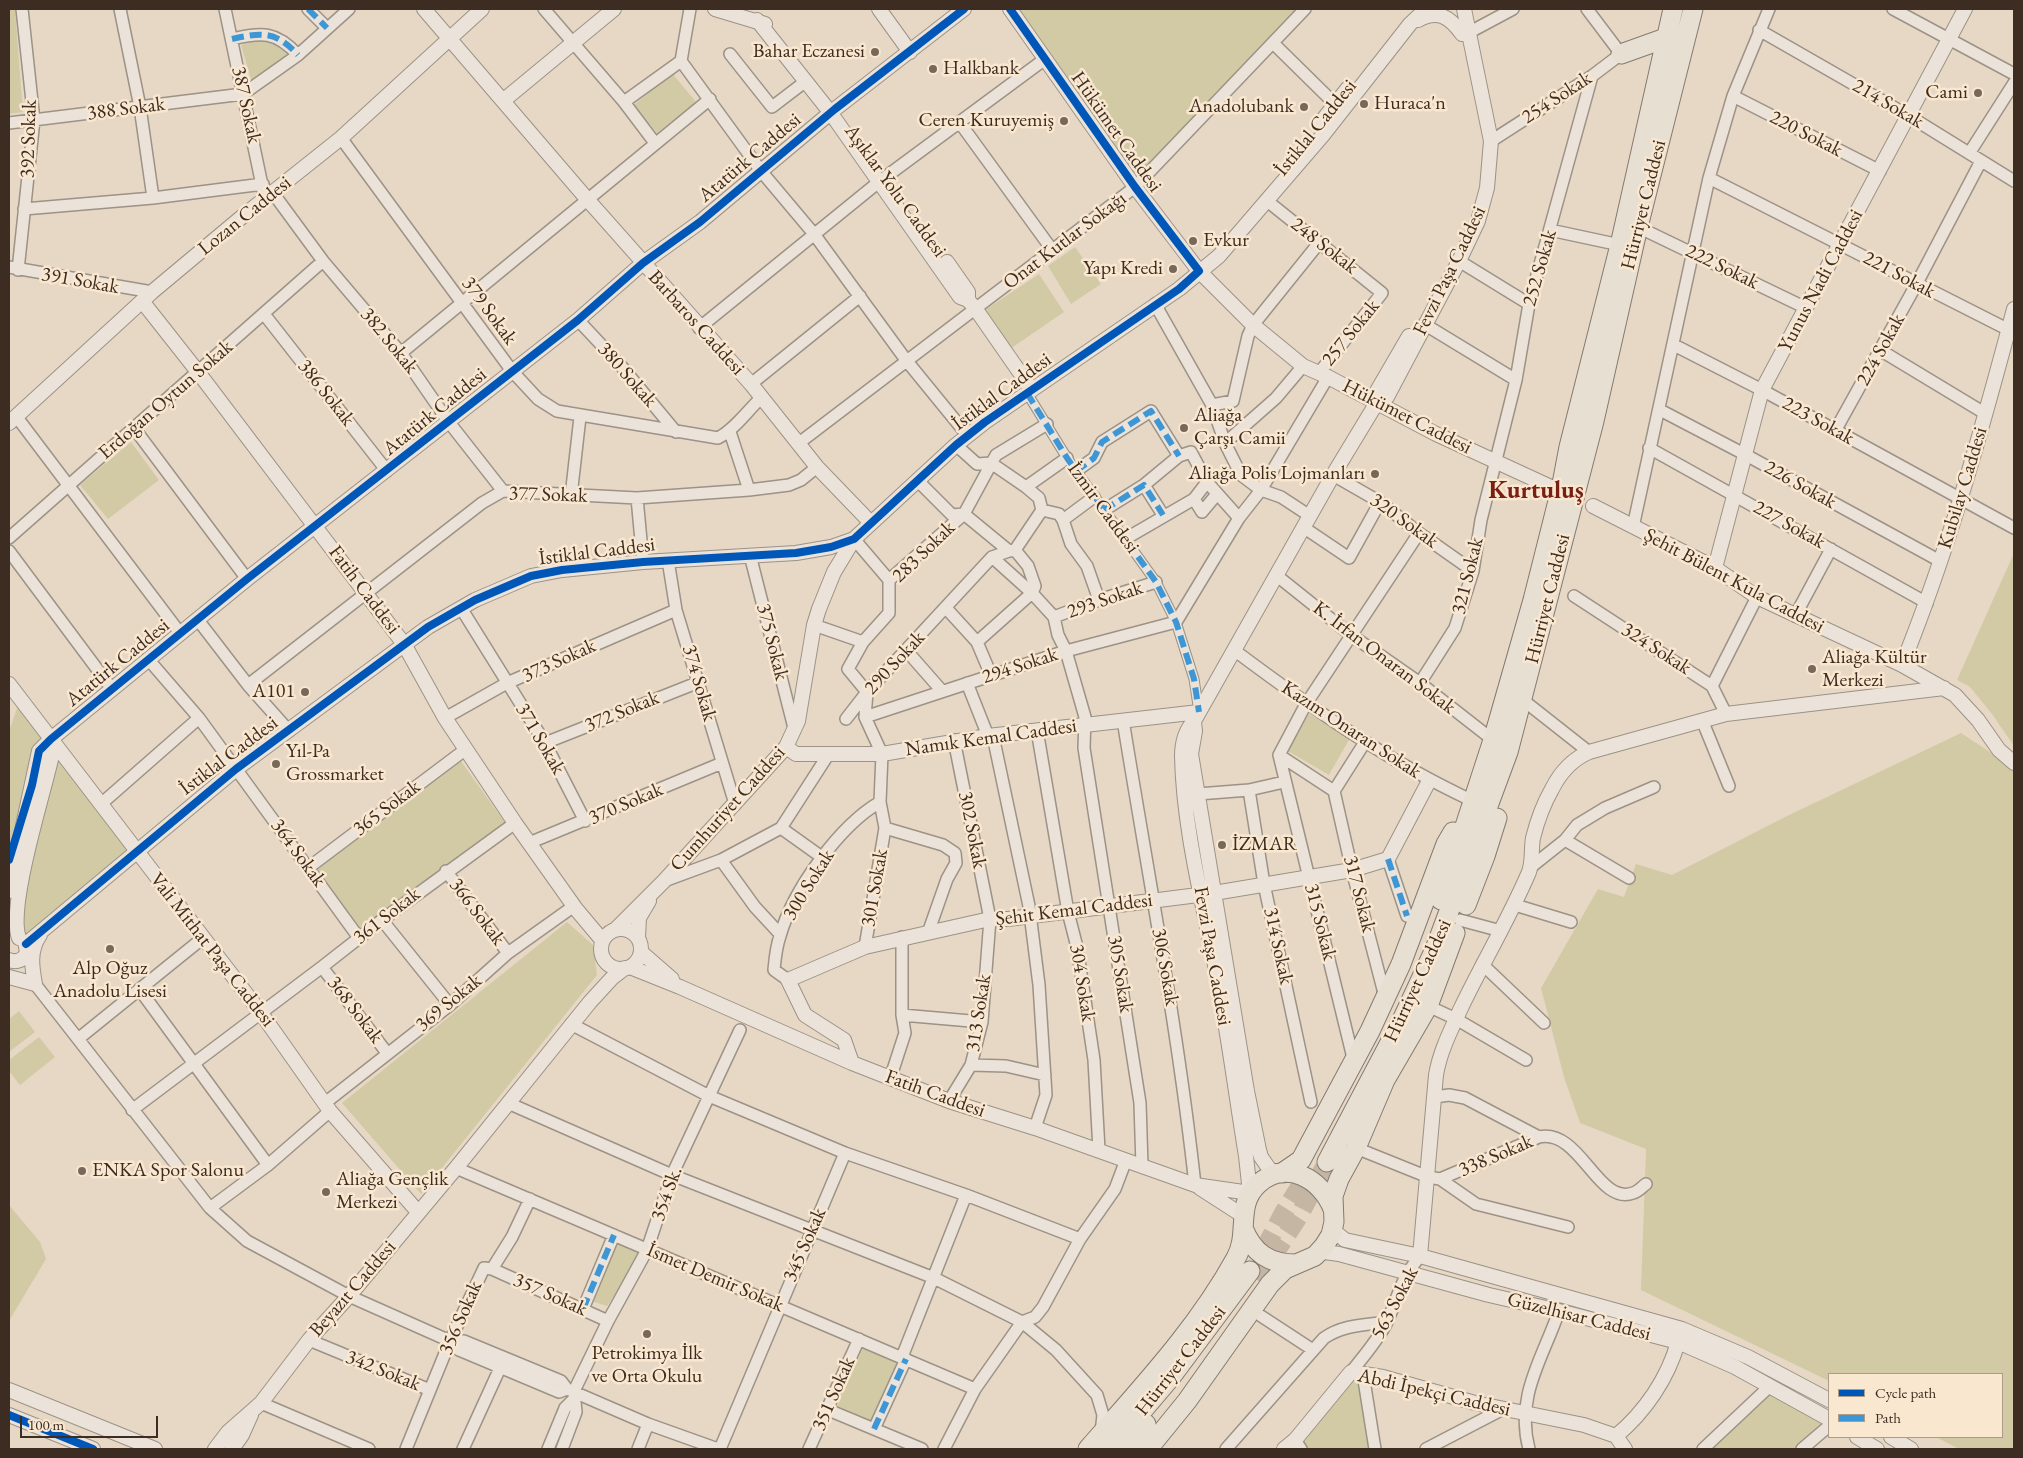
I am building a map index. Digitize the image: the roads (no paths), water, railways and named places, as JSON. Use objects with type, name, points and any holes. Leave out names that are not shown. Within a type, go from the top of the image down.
[{"type":"highway","points":[[1621,54],[1666,40],[1703,9]]},
{"type":"highway","points":[[1621,54],[1671,15]]},
{"type":"highway","name":"Hürriyet Caddesi","points":[[1671,15],[1620,245],[1569,446],[1561,489],[1493,740],[1442,895],[1402,998],[1323,1159],[1403,1018],[1435,950],[1505,761],[1523,700],[1594,421],[1638,227],[1691,18]]},
{"type":"highway","points":[[1621,54],[1635,55],[1648,60],[1655,66],[1659,75]]},
{"type":"highway","points":[[1148,1449],[1187,1401],[1270,1284],[1285,1269],[1315,1256],[1331,1235],[1333,1196],[1386,1080],[1428,1006],[1485,856],[1511,769],[1517,720]]},
{"type":"highway","points":[[1088,1449],[1105,1442],[1175,1349],[1215,1291],[1237,1256],[1250,1192],[1264,1180],[1282,1173],[1301,1160],[1354,1062],[1401,964],[1446,844],[1473,801]]},
{"type":"highway","points":[[1282,1173],[1295,1173],[1320,1185],[1328,1196],[1333,1215]]},
{"type":"highway","points":[[1243,1222],[1248,1241],[1257,1252],[1268,1260],[1282,1264],[1296,1264]]},
{"type":"highway","name":"Hürriyet Caddesi","points":[[1105,1442],[1171,1377],[1254,1275],[1127,1449]]},
{"type":"street","name":"392 Sokak","points":[[14,268],[24,209],[34,120],[22,9]]},
{"type":"street","points":[[120,9],[140,108],[153,198]]},
{"type":"street","name":"387 Sokak","points":[[225,9],[266,192]]},
{"type":"street","points":[[308,9],[327,28]]},
{"type":"street","points":[[243,94],[298,55],[349,9]]},
{"type":"street","name":"Barbaros Caddesi","points":[[424,9],[699,328],[751,384],[817,467],[871,523]]},
{"type":"street","name":"Lozan Caddesi","points":[[11,419],[266,192],[341,138],[482,9]]},
{"type":"street","points":[[544,9],[624,102],[655,143]]},
{"type":"street","points":[[504,100],[614,9]]},
{"type":"street","points":[[624,102],[681,61],[690,9]]},
{"type":"street","name":"Aşıklar Yolu Caddesi","points":[[716,9],[772,26],[968,292],[971,304],[1030,391]]},
{"type":"street","points":[[879,9],[910,52]]},
{"type":"street","name":"Atatürk Caddesi","points":[[9,891],[39,751],[51,739],[246,579],[387,471],[448,420],[578,320],[643,263],[700,222],[833,110],[964,9]]},
{"type":"street","name":"Hükümet Caddesi","points":[[1010,9],[1135,188],[1199,271],[1253,324],[1303,366],[1376,404],[1551,487]]},
{"type":"street","name":"Onat Kutlar Sokağı","points":[[799,443],[906,360],[971,304],[1053,250],[1135,188],[1305,9]]},
{"type":"street","name":"İstiklal Caddesi","points":[[1199,271],[1213,250],[1415,9]]},
{"type":"street","name":"İstiklal Caddesi","points":[[18,940],[47,925],[236,769],[404,644],[428,627],[461,608],[505,586],[531,576],[594,566],[796,552],[831,547],[854,539],[968,436],[1155,304],[1180,289],[1219,256],[1323,135],[1410,24],[1426,9]]},
{"type":"street","name":"Fevzi Paşa Caddesi","points":[[1453,9],[1466,33]]},
{"type":"street","name":"Fevzi Paşa Caddesi","points":[[1282,1173],[1270,1170],[1258,1150],[1184,786],[1182,754],[1187,728],[1196,716],[1333,475],[1376,404],[1387,397],[1478,221],[1488,188],[1487,142],[1466,33],[1464,9]]},
{"type":"street","points":[[1410,24],[1427,15],[1439,14],[1448,17],[1466,33],[1513,9]]},
{"type":"street","points":[[1587,9],[1621,54]]},
{"type":"street","points":[[1633,527],[1709,178],[1733,96],[1769,9]]},
{"type":"street","points":[[1893,9],[2014,74]]},
{"type":"street","name":"Yunus Nadi Caddesi","points":[[1715,568],[1762,390],[1839,243],[1880,171],[1964,9]]},
{"type":"street","name":"Aşıklar Yolu Caddesi","points":[[757,20],[806,81],[833,110]]},
{"type":"street","name":"214 Sokak","points":[[1759,30],[1970,152],[2014,181]]},
{"type":"street","points":[[232,39],[260,34],[275,36],[286,42],[298,55]]},
{"type":"street","points":[[1273,43],[1335,104]]},
{"type":"street","points":[[730,54],[772,107],[806,81]]},
{"type":"street","name":"254 Sokak","points":[[1487,142],[1592,76],[1621,54]]},
{"type":"street","points":[[699,328],[883,179],[1045,59]]},
{"type":"street","points":[[681,61],[761,171],[814,234],[906,360],[968,436]]},
{"type":"street","name":"252 Sokak","points":[[1496,462],[1516,380],[1528,304],[1592,76]]},
{"type":"street","points":[[1970,152],[2014,83]]},
{"type":"street","name":"388 Sokak","points":[[9,123],[243,94]]},
{"type":"street","name":"220 Sokak","points":[[1733,96],[1880,171]]},
{"type":"street","points":[[401,353],[710,99]]},
{"type":"street","points":[[960,123],[1053,250]]},
{"type":"street","name":"379 Sokak","points":[[341,138],[462,301],[512,372],[538,399],[557,411],[580,416],[718,438],[730,432]]},
{"type":"street","name":"Fevzi Paşa Caddesi","points":[[1376,404],[1377,391],[1452,261],[1471,220],[1480,188],[1487,142]]},
{"type":"street","name":"224 Sokak","points":[[1835,432],[1916,285],[1981,161]]},
{"type":"street","name":"221 Sokak","points":[[1709,178],[1839,243],[1916,285],[2008,330]]},
{"type":"street","points":[[24,209],[153,198],[266,192]]},
{"type":"street","name":"382 Sokak","points":[[266,192],[401,353],[448,420],[504,491]]},
{"type":"street","name":"248 Sokak","points":[[1266,200],[1382,293]]},
{"type":"street","name":"222 Sokak","points":[[1638,227],[1806,308]]},
{"type":"street","points":[[1550,230],[1620,245]]},
{"type":"street","points":[[1212,405],[1233,401],[1248,336],[1253,324],[1319,242]]},
{"type":"street","name":"Erdoğan Oytun Sokak","points":[[9,538],[323,261]]},
{"type":"street","points":[[1459,261],[1528,304]]},
{"type":"street","name":"391 Sokak","points":[[14,268],[147,297]]},
{"type":"street","name":"257 Sokak","points":[[1176,622],[1239,518],[1260,490],[1323,375],[1382,293]]},
{"type":"street","points":[[751,384],[860,296]]},
{"type":"street","name":"Fatih Caddesi","points":[[147,297],[198,372],[404,644],[445,718],[515,823],[566,892],[606,939],[609,965],[627,968],[680,987],[852,1063],[949,1101],[1035,1128],[1195,1185],[1250,1192]]},
{"type":"street","points":[[1155,304],[1163,314],[1212,405],[1225,443],[1241,475],[1260,490],[1281,497],[1349,558],[1380,502]]},
{"type":"street","name":"Kubilay Caddesi","points":[[1902,665],[1927,603],[1940,562],[1986,414],[2014,309]]},
{"type":"street","name":"386 Sokak","points":[[264,314],[387,471]]},
{"type":"street","name":"380 Sokak","points":[[578,320],[622,367],[676,432]]},
{"type":"street","points":[[1424,324],[1516,380]]},
{"type":"street","name":"223 Sokak","points":[[1674,345],[1762,390],[1835,432],[2014,528]]},
{"type":"street","points":[[1880,350],[1986,414]]},
{"type":"street","points":[[1225,443],[1276,398],[1303,366]]},
{"type":"street","name":"İzmir Caddesi","points":[[1030,391],[1067,458],[1156,582],[1176,622],[1194,679],[1196,716]]},
{"type":"street","points":[[750,490],[730,432],[762,397]]},
{"type":"street","name":"226 Sokak","points":[[1660,410],[1746,454],[1940,562]]},
{"type":"street","points":[[1076,470],[1094,458],[1102,442],[1151,411],[1179,456]]},
{"type":"street","points":[[571,496],[580,416]]},
{"type":"street","points":[[11,419],[68,486],[180,633]]},
{"type":"street","name":"283 Sokak","points":[[867,692],[848,669],[863,642],[889,612],[889,580],[964,514],[996,455],[1047,424]]},
{"type":"street","points":[[134,428],[246,579]]},
{"type":"street","points":[[956,446],[977,464],[991,463],[1040,498],[1042,510],[1012,550],[992,557],[1032,593],[1054,617]]},
{"type":"street","name":"227 Sokak","points":[[1649,448],[1735,494],[1927,603]]},
{"type":"street","points":[[1104,510],[1144,485],[1179,456],[1191,452],[1207,482],[1239,518]]},
{"type":"street","points":[[1026,487],[1067,458]]},
{"type":"street","name":"321 Sokak","points":[[1420,683],[1455,628],[1473,571],[1481,520],[1496,462]]},
{"type":"street","name":"377 Sokak","points":[[248,685],[482,503],[504,491],[637,498],[750,490],[789,485],[801,480],[817,467]]},
{"type":"street","name":"320 Sokak","points":[[1333,475],[1380,502],[1419,533],[1473,571]]},
{"type":"street","points":[[919,482],[952,515],[964,514],[1012,550],[1028,566],[1035,586],[1032,593],[978,642]]},
{"type":"street","points":[[1125,539],[1163,515],[1194,499],[1207,482]]},
{"type":"street","points":[[1144,485],[1163,515]]},
{"type":"street","points":[[1194,499],[1202,512],[1217,494]]},
{"type":"street","points":[[1064,520],[1094,497]]},
{"type":"street","points":[[637,498],[643,562]]},
{"type":"street","name":"Şehit Bülent Kula Caddesi","points":[[1593,506],[1715,568],[1757,597],[1902,665],[1955,694],[1978,720],[1999,750],[2014,762]]},
{"type":"street","points":[[1042,510],[1059,514],[1064,520],[1070,544],[1087,566],[1099,600]]},
{"type":"street","points":[[1365,742],[1334,790],[1279,755],[1306,704],[1419,533]]},
{"type":"street","points":[[854,539],[889,580]]},
{"type":"street","name":"Cumhuriyet Caddesi","points":[[606,939],[664,881],[786,747],[798,721],[814,625],[834,572],[854,539]]},
{"type":"street","points":[[1795,616],[1831,549]]},
{"type":"street","points":[[9,551],[112,690]]},
{"type":"street","name":"375 Sokak","points":[[750,555],[794,728]]},
{"type":"street","name":"290 Sokak","points":[[846,719],[867,692],[992,557]]},
{"type":"street","name":"374 Sokak","points":[[668,560],[676,610],[700,682],[735,804]]},
{"type":"street","name":"K. İrfan Onaran Sokak","points":[[1276,575],[1351,635],[1420,683],[1493,740]]},
{"type":"street","name":"293 Sokak","points":[[1054,617],[1156,582]]},
{"type":"street","name":"324 Sokak","points":[[1574,596],[1712,686],[1726,714]]},
{"type":"street","points":[[1712,686],[1757,597]]},
{"type":"street","name":"371 Sokak","points":[[461,608],[545,743],[584,821]]},
{"type":"street","points":[[946,608],[978,642],[991,675]]},
{"type":"street","name":"373 Sokak","points":[[445,718],[507,683],[676,610]]},
{"type":"street","name":"305 Sokak","points":[[1054,617],[1086,724],[1084,748],[1140,1103],[1142,1166]]},
{"type":"street","points":[[198,620],[248,685],[289,731]]},
{"type":"street","name":"294 Sokak","points":[[865,717],[1066,652],[1176,622]]},
{"type":"street","points":[[814,625],[863,642]]},
{"type":"street","points":[[906,650],[942,691]]},
{"type":"street","name":"Kazım Onaran Sokak","points":[[1234,650],[1306,704],[1365,742],[1429,781],[1473,801]]},
{"type":"street","name":"364 Sokak","points":[[148,659],[199,718],[359,938]]},
{"type":"street","name":"372 Sokak","points":[[545,743],[700,682]]},
{"type":"street","points":[[967,683],[991,736],[1029,906],[1038,985],[1046,1095],[1035,1128]]},
{"type":"street","points":[[1420,1256],[1434,1178],[1435,1097],[1439,1057],[1482,964],[1515,905],[1531,867],[1533,839],[1552,789],[1562,774],[1579,756],[1589,752],[1726,714],[1944,688]]},
{"type":"street","name":"Vali Mithat Paşa Caddesi","points":[[10,690],[51,739],[262,1012],[328,1107],[418,1212]]},
{"type":"street","points":[[867,692],[865,717],[882,754],[880,802],[885,828],[943,845],[955,853],[956,863],[947,879],[928,933]]},
{"type":"street","points":[[1523,700],[1589,752]]},
{"type":"street","name":"Fevzi Paşa Caddesi","points":[[1196,716],[1191,754],[1198,794],[1210,936],[1246,1156],[1250,1192]]},
{"type":"street","name":"Namık Kemal Caddesi","points":[[786,747],[796,754],[882,754],[954,740],[1086,724],[1196,716]]},
{"type":"street","points":[[101,804],[199,718]]},
{"type":"street","name":"306 Sokak","points":[[1123,720],[1152,901],[1162,939],[1185,1094],[1195,1185]]},
{"type":"street","points":[[1702,720],[1729,786]]},
{"type":"street","name":"304 Sokak","points":[[1037,730],[1068,912],[1077,948],[1094,1060],[1099,1150]]},
{"type":"street","points":[[51,739],[52,755],[16,906],[16,932],[18,940],[27,952],[13,961],[35,984],[210,1208],[248,1241],[349,1296],[450,1342],[460,1350],[559,1392],[571,1393],[648,1424],[719,1449]]},
{"type":"street","name":"302 Sokak","points":[[954,740],[990,919]]},
{"type":"street","name":"365 Sokak","points":[[308,868],[466,749]]},
{"type":"street","points":[[664,881],[721,860],[781,828],[828,755]]},
{"type":"street","name":"315 Sokak","points":[[1279,755],[1284,782],[1354,1062]]},
{"type":"street","name":"370 Sokak","points":[[529,843],[722,763]]},
{"type":"street","points":[[1407,916],[1388,859],[1429,781]]},
{"type":"street","points":[[1198,794],[1248,790],[1284,782]]},
{"type":"street","points":[[9,860],[32,785]]},
{"type":"street","points":[[1531,867],[1565,840],[1577,825],[1605,808],[1654,787]]},
{"type":"street","name":"314 Sokak","points":[[1248,790],[1264,884],[1311,1102]]},
{"type":"street","name":"317 Sokak","points":[[1334,790],[1352,870],[1385,998]]},
{"type":"street","name":"300 Sokak","points":[[788,980],[774,970],[780,934],[797,896],[823,858],[852,824],[880,802]]},
{"type":"street","name":"361 Sokak","points":[[262,1012],[446,871],[515,823]]},
{"type":"street","points":[[781,828],[823,858]]},
{"type":"street","name":"301 Sokak","points":[[865,947],[885,828]]},
{"type":"street","points":[[1565,840],[1629,878]]},
{"type":"street","name":"Şehit Kemal Caddesi","points":[[788,980],[865,947],[990,919],[1068,912],[1207,894],[1352,870],[1388,859]]},
{"type":"street","points":[[721,860],[755,907],[780,934]]},
{"type":"street","name":"366 Sokak","points":[[446,871],[508,953]]},
{"type":"street","name":"Cumhuriyet Caddesi","points":[[640,945],[639,918],[664,881]]},
{"type":"street","name":"Fatih Caddesi","points":[[566,892],[574,906],[606,939]]},
{"type":"street","points":[[1515,905],[1571,922]]},
{"type":"street","name":"369 Sokak","points":[[210,1208],[268,1165],[387,1053],[450,1005],[508,953],[574,906]]},
{"type":"street","name":"313 Sokak","points":[[949,1101],[971,1065],[982,1022],[990,919]]},
{"type":"street","points":[[382,920],[450,1005]]},
{"type":"street","points":[[1460,920],[1501,931]]},
{"type":"street","points":[[35,984],[32,971],[33,951],[37,938],[47,925]]},
{"type":"street","name":"Fatih Caddesi","points":[[606,939],[628,930],[680,987]]},
{"type":"street","points":[[78,1039],[203,938]]},
{"type":"street","points":[[890,1079],[905,1033],[902,1015],[902,938]]},
{"type":"street","points":[[590,1002],[602,978],[606,939]]},
{"type":"street","points":[[590,1002],[612,978],[639,958],[640,945]]},
{"type":"street","points":[[1482,964],[1544,1023]]},
{"type":"street","name":"368 Sokak","points":[[322,967],[387,1053]]},
{"type":"street","points":[[9,977],[35,984]]},
{"type":"street","points":[[788,980],[805,1015],[844,1040],[852,1063]]},
{"type":"street","points":[[140,990],[268,1165]]},
{"type":"street","name":"Beyazıt Caddesi","points":[[215,1449],[228,1432],[251,1414],[261,1403],[309,1340],[349,1296],[456,1168],[590,1002]]},
{"type":"street","points":[[1428,1006],[1456,1019],[1526,1060]]},
{"type":"street","points":[[132,1110],[262,1012]]},
{"type":"street","points":[[902,1015],[982,1022]]},
{"type":"street","points":[[571,1024],[709,1096],[845,1152],[966,1195],[1080,1239]]},
{"type":"street","name":"354 Sk.","points":[[548,1449],[571,1393],[647,1250],[672,1175],[740,1030]]},
{"type":"street","points":[[971,1065],[1006,1066],[1045,1075]]},
{"type":"street","points":[[1435,1097],[1449,1095],[1465,1098],[1539,1137]]},
{"type":"street","points":[[508,1103],[672,1175],[934,1278],[1022,1322],[1056,1350],[1097,1395],[1103,1415],[1105,1442]]},
{"type":"street","name":"338 Sokak","points":[[1434,1178],[1539,1137],[1550,1135],[1568,1143],[1594,1174],[1620,1194],[1632,1194],[1646,1184]]},
{"type":"street","points":[[1356,1148],[1434,1178],[1476,1204],[1568,1227]]},
{"type":"street","name":"345 Sokak","points":[[719,1449],[845,1152]]},
{"type":"street","points":[[944,1449],[974,1389],[1022,1322],[1035,1317],[1043,1307],[1080,1239],[1115,1189],[1126,1160]]},
{"type":"street","name":"İsmet Demir Sokak","points":[[456,1168],[974,1389]]},
{"type":"street","name":"Fatih Caddesi","points":[[1195,1185],[1243,1222]]},
{"type":"street","points":[[874,1429],[904,1358],[966,1195]]},
{"type":"street","name":"356 Sokak","points":[[406,1449],[450,1342],[484,1268],[492,1269],[512,1237],[530,1199]]},
{"type":"street","name":"Güzelhisar Caddesi","points":[[1333,1215],[1335,1232],[1345,1240],[1420,1256],[1682,1329],[1748,1357],[1828,1399]]},
{"type":"street","points":[[583,1309],[614,1235]]},
{"type":"street","name":"Güzelhisar Caddesi","points":[[1315,1256],[1325,1252],[1339,1254],[1406,1273],[1678,1342],[1770,1386],[1828,1418]]},
{"type":"street","name":"563 Sokak","points":[[1357,1373],[1387,1322],[1406,1273],[1420,1256]]},
{"type":"street","name":"357 Sokak","points":[[492,1269],[608,1321]]},
{"type":"street","points":[[1529,1449],[1525,1413],[1526,1395],[1559,1311]]},
{"type":"street","points":[[1261,1316],[1314,1350]]},
{"type":"street","points":[[1226,1449],[1314,1350],[1335,1331],[1387,1322]]},
{"type":"street","name":"351 Sokak","points":[[809,1449],[859,1339]]},
{"type":"street","name":"342 Sokak","points":[[309,1340],[430,1390]]},
{"type":"street","points":[[450,1342],[464,1340],[560,1381],[571,1393]]},
{"type":"street","points":[[1625,1449],[1616,1436],[1629,1426],[1664,1379],[1672,1363],[1678,1342]]},
{"type":"street","points":[[463,1449],[500,1368]]},
{"type":"street","points":[[1357,1373],[1375,1449]]},
{"type":"street","name":"Abdi İpekçi Caddesi","points":[[1284,1449],[1298,1444],[1357,1373],[1383,1377],[1474,1403],[1584,1425],[1616,1436]]},
{"type":"street","points":[[1703,1449],[1770,1386]]},
{"type":"street","points":[[9,1390],[155,1449]]},
{"type":"street","name":"354 Sk.","points":[[562,1449],[576,1412],[571,1393]]},
{"type":"street","points":[[261,1403],[369,1449]]},
{"type":"street","points":[[826,1409],[922,1449]]},
{"type":"street","points":[[1426,1449],[1504,1409]]},
{"type":"street","name":"Beyazıt Caddesi","points":[[232,1449],[242,1436],[251,1414]]},
{"type":"street","points":[[9,1415],[93,1449]]},
{"type":"street","points":[[638,1449],[648,1424]]},
{"type":"street","points":[[1802,1449],[1828,1427]]},
{"type":"street","points":[[1859,1438],[1877,1449]]},
{"type":"street","points":[[1894,1438],[1910,1449]]},
{"type":"tunnel","points":[[1257,1280],[1299,1216],[1327,1162]]},
{"type":"tunnel","points":[[1264,1250],[1284,1212],[1309,1172]]},
{"type":"place","name":"Bahar Eczanesi","points":[[875,52]]},
{"type":"place","name":"Halkbank","points":[[933,69]]},
{"type":"place","name":"Cami","points":[[1978,93]]},
{"type":"place","name":"Huraca'n","points":[[1364,104]]},
{"type":"place","name":"Anadolubank","points":[[1304,107]]},
{"type":"place","name":"Ceren Kuruyemiş","points":[[1064,121]]},
{"type":"place","name":"Evkur","points":[[1193,241]]},
{"type":"place","name":"Yapı Kredi","points":[[1173,269]]},
{"type":"place","name":"Aliağa Çarşı Camii","points":[[1184,428]]},
{"type":"place","name":"Aliağa Polis Lojmanları","points":[[1375,474]]},
{"type":"place","name":"Aliağa Kültür Merkezi","points":[[1812,669]]},
{"type":"place","name":"A101","points":[[305,692]]},
{"type":"place","name":"Yıl-Pa Grossmarket","points":[[276,764]]},
{"type":"place","name":"İZMAR","points":[[1222,845]]},
{"type":"place","name":"Alp Oğuz Anadolu Lisesi","points":[[110,949]]},
{"type":"place","name":"ENKA Spor Salonu","points":[[82,1171]]},
{"type":"place","name":"Aliağa Gençlik Merkezi","points":[[326,1192]]},
{"type":"place","name":"Petrokimya İlk ve Orta Okulu","points":[[647,1334]]},
{"type":"district","name":"Kurtuluş","points":[[1536,491]]}]
